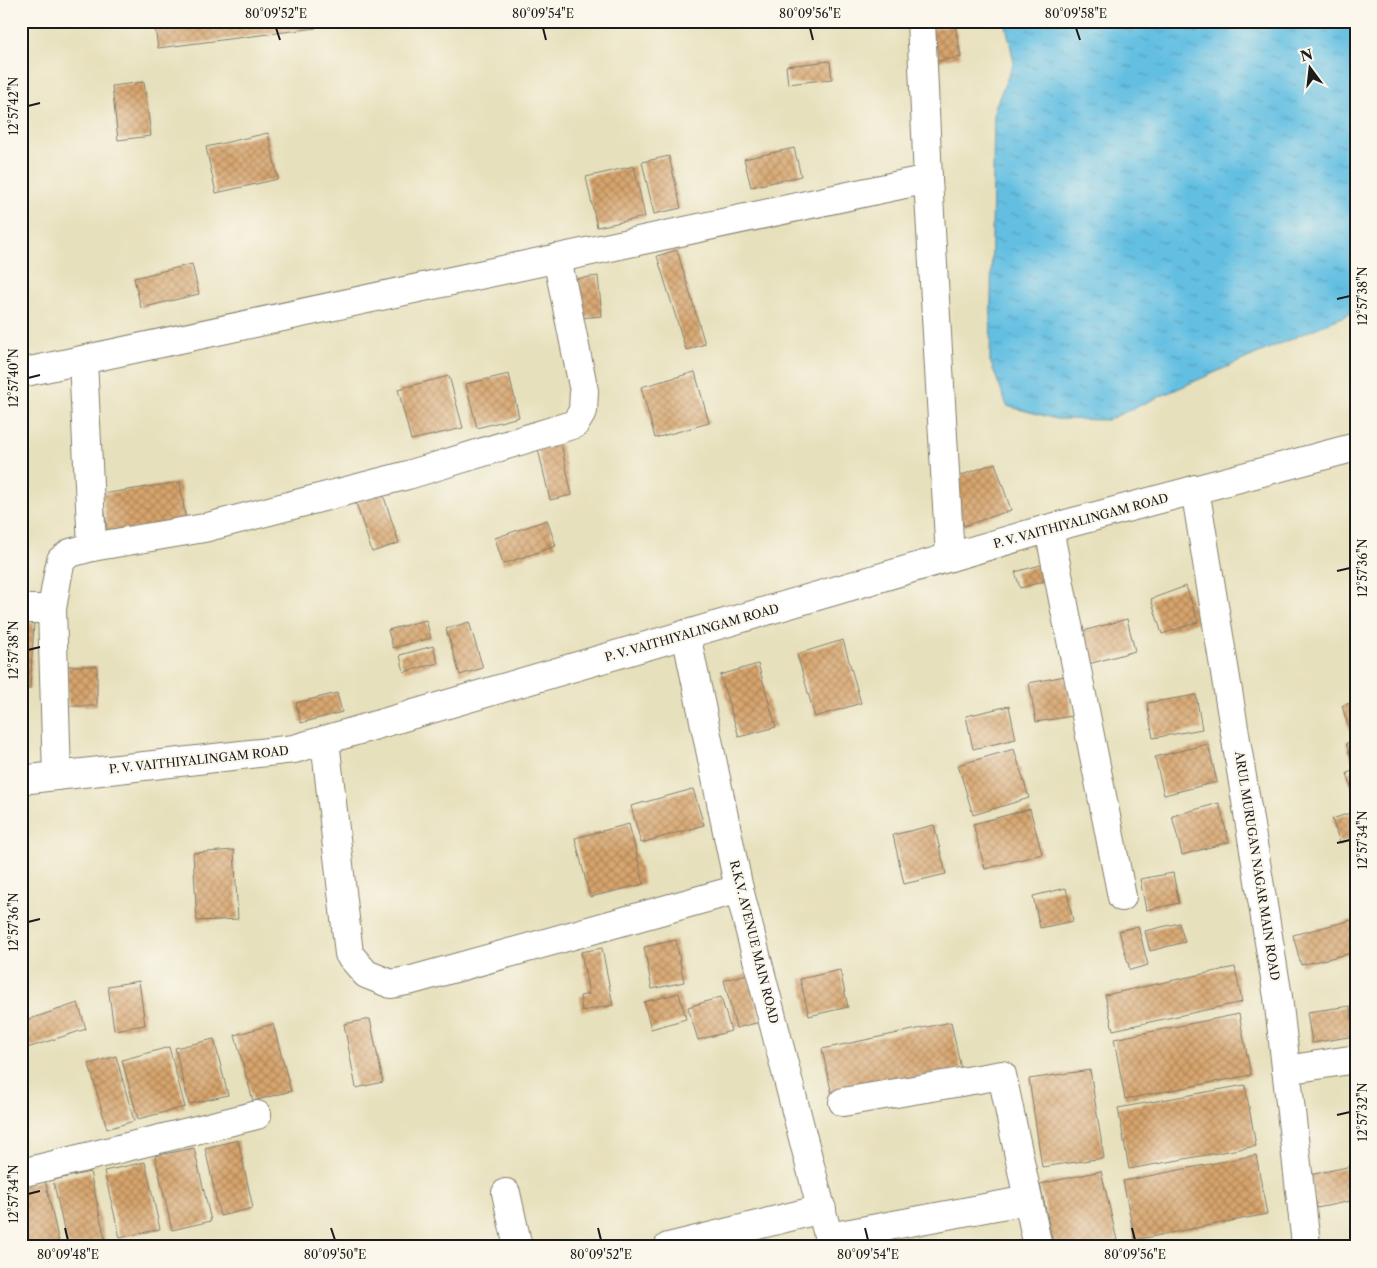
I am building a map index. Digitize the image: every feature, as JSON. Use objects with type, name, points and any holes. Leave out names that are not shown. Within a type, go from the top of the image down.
[{"type":"street","points":[[921,21],[928,179],[950,557]]},
{"type":"street","points":[[21,373],[557,258],[673,224],[928,179]]},
{"type":"street","points":[[57,776],[52,609],[61,560],[70,553],[92,547],[204,528],[408,475],[575,424],[583,411],[584,392],[557,258]]},
{"type":"street","points":[[83,360],[92,547]]},
{"type":"street","name":"P. V. VAITHIYALINGAM ROAD","points":[[21,780],[294,749],[950,557],[1195,489],[1356,447]]},
{"type":"street","name":"ARUL MURUGAN NAGAR MAIN ROAD","points":[[1195,489],[1276,987],[1306,1244]]},
{"type":"street","points":[[1049,529],[1122,897]]},
{"type":"street","points":[[21,609],[52,609]]},
{"type":"street","name":"R.K.V. AVENUE MAIN ROAD","points":[[686,634],[739,889],[830,1242]]},
{"type":"street","points":[[325,740],[349,954],[366,974],[391,984],[412,980],[739,889]]},
{"type":"street","points":[[1286,1070],[1356,1059]]},
{"type":"street","points":[[843,1102],[1002,1075],[1038,1247]]},
{"type":"street","points":[[21,1172],[256,1115]]},
{"type":"street","points":[[506,1193],[518,1247]]},
{"type":"street","points":[[830,1242],[1028,1200]]},
{"type":"street","points":[[668,1247],[822,1209]]},
{"type":"water","points":[[1005,21],[1356,21],[1356,311],[1107,420],[1056,419],[1007,406],[990,361],[994,110],[1014,62]]},
{"type":"building","points":[[154,21],[315,21],[316,28],[158,48]]},
{"type":"building","points":[[955,25],[961,57],[933,62],[927,30]]},
{"type":"building","points":[[830,61],[832,79],[788,84],[786,66]]},
{"type":"building","points":[[144,82],[151,136],[118,140],[112,86]]},
{"type":"building","points":[[268,133],[278,179],[216,193],[206,147]]},
{"type":"building","points":[[794,148],[801,176],[751,187],[744,159]]},
{"type":"building","points":[[669,156],[681,208],[654,214],[642,162]]},
{"type":"building","points":[[634,166],[645,217],[597,227],[586,177]]},
{"type":"building","points":[[22,216],[25,240],[21,240]]},
{"type":"building","points":[[677,250],[705,344],[686,350],[657,256]]},
{"type":"building","points":[[192,264],[199,294],[141,308],[134,278]]},
{"type":"building","points":[[598,276],[602,316],[579,318],[575,279]]},
{"type":"building","points":[[695,372],[709,423],[655,438],[641,387]]},
{"type":"building","points":[[509,374],[519,417],[477,428],[466,384]]},
{"type":"building","points":[[449,376],[463,428],[411,440],[398,389]]},
{"type":"building","points":[[561,444],[572,495],[550,500],[538,449]]},
{"type":"building","points":[[995,463],[1011,510],[964,526],[948,480]]},
{"type":"building","points":[[180,482],[186,521],[108,533],[102,494]]},
{"type":"building","points":[[383,494],[399,543],[372,552],[356,503]]},
{"type":"building","points":[[547,520],[556,546],[503,564],[495,538]]},
{"type":"building","points":[[1048,563],[1052,579],[1020,588],[1015,572]]},
{"type":"building","points":[[1186,586],[1198,622],[1162,634],[1151,599]]},
{"type":"building","points":[[1127,619],[1135,651],[1085,665],[1076,633]]},
{"type":"building","points":[[426,620],[431,638],[393,648],[388,630]]},
{"type":"building","points":[[21,622],[34,623],[30,689],[21,688]]},
{"type":"building","points":[[469,622],[483,668],[460,675],[446,629]]},
{"type":"building","points":[[843,640],[861,703],[815,717],[797,654]]},
{"type":"building","points":[[433,646],[438,663],[404,672],[400,655]]},
{"type":"building","points":[[758,664],[776,727],[739,737],[720,675]]},
{"type":"building","points":[[68,666],[97,666],[97,706],[68,706]]},
{"type":"building","points":[[1065,676],[1072,716],[1036,722],[1029,683]]},
{"type":"building","points":[[337,693],[342,712],[301,723],[296,703]]},
{"type":"building","points":[[1196,695],[1202,729],[1153,738],[1147,703]]},
{"type":"building","points":[[1356,701],[1356,730],[1350,732],[1342,706]]},
{"type":"building","points":[[1009,706],[1016,739],[973,749],[966,716]]},
{"type":"building","points":[[1356,740],[1356,767],[1354,767],[1346,743]]},
{"type":"building","points":[[1208,744],[1217,782],[1164,795],[1155,757]]},
{"type":"building","points":[[1014,749],[1029,798],[973,815],[958,765]]},
{"type":"building","points":[[1356,770],[1356,797],[1354,797],[1347,773]]},
{"type":"building","points":[[693,789],[704,825],[641,843],[631,806]]},
{"type":"building","points":[[1219,803],[1229,842],[1182,855],[1172,816]]},
{"type":"building","points":[[1030,809],[1042,854],[985,869],[973,824]]},
{"type":"building","points":[[1356,811],[1356,838],[1340,843],[1332,819]]},
{"type":"building","points":[[629,824],[644,884],[590,897],[575,838]]},
{"type":"building","points":[[934,825],[946,874],[904,884],[893,835]]},
{"type":"building","points":[[234,850],[238,919],[197,921],[193,853]]},
{"type":"building","points":[[1173,873],[1179,903],[1146,910],[1140,879]]},
{"type":"building","points":[[1066,888],[1073,921],[1040,928],[1033,896]]},
{"type":"building","points":[[1352,920],[1356,938],[1356,952],[1301,965],[1293,935]]},
{"type":"building","points":[[1179,923],[1185,942],[1150,951],[1145,931]]},
{"type":"building","points":[[1138,926],[1148,965],[1130,970],[1119,931]]},
{"type":"building","points":[[676,940],[684,982],[652,989],[644,947]]},
{"type":"building","points":[[602,948],[613,1005],[582,1011],[580,996],[589,994],[581,952]]},
{"type":"building","points":[[1235,967],[1242,1002],[1113,1030],[1105,995]]},
{"type":"building","points":[[840,970],[848,1007],[809,1016],[800,979]]},
{"type":"building","points":[[748,974],[760,1022],[736,1028],[724,980]]},
{"type":"building","points":[[139,981],[145,1025],[114,1030],[108,986]]},
{"type":"building","points":[[679,993],[686,1019],[651,1029],[644,1002]]},
{"type":"building","points":[[721,997],[731,1031],[698,1040],[688,1007]]},
{"type":"building","points":[[78,1003],[86,1029],[21,1050],[21,1022]]},
{"type":"building","points":[[1350,1006],[1355,1036],[1312,1043],[1307,1012]]},
{"type":"building","points":[[1239,1014],[1251,1075],[1125,1099],[1114,1039]]},
{"type":"building","points":[[370,1019],[383,1082],[356,1088],[344,1024]]},
{"type":"building","points":[[951,1022],[961,1069],[832,1095],[822,1049]]},
{"type":"building","points":[[273,1024],[291,1091],[253,1101],[235,1035]]},
{"type":"building","points":[[214,1039],[228,1095],[189,1104],[175,1048]]},
{"type":"building","points":[[169,1047],[185,1107],[138,1119],[122,1060]]},
{"type":"building","points":[[116,1056],[134,1121],[107,1129],[89,1064]]},
{"type":"building","points":[[1090,1070],[1104,1158],[1042,1167],[1029,1079]]},
{"type":"building","points":[[1245,1085],[1256,1146],[1129,1169],[1118,1108]]},
{"type":"building","points":[[238,1140],[253,1208],[220,1216],[205,1148]]},
{"type":"building","points":[[194,1148],[211,1221],[172,1230],[155,1156]]},
{"type":"building","points":[[1256,1155],[1267,1214],[1135,1240],[1123,1181]]},
{"type":"building","points":[[145,1162],[160,1229],[120,1238],[104,1171]]},
{"type":"building","points":[[1356,1165],[1356,1200],[1317,1208],[1310,1175]]},
{"type":"building","points":[[1101,1171],[1117,1240],[1087,1247],[1054,1247],[1040,1184]]},
{"type":"building","points":[[90,1172],[105,1239],[68,1247],[53,1180]]},
{"type":"building","points":[[45,1180],[60,1247],[21,1247],[21,1185]]},
{"type":"building","points":[[812,1242],[813,1247],[794,1247],[794,1246]]}]
